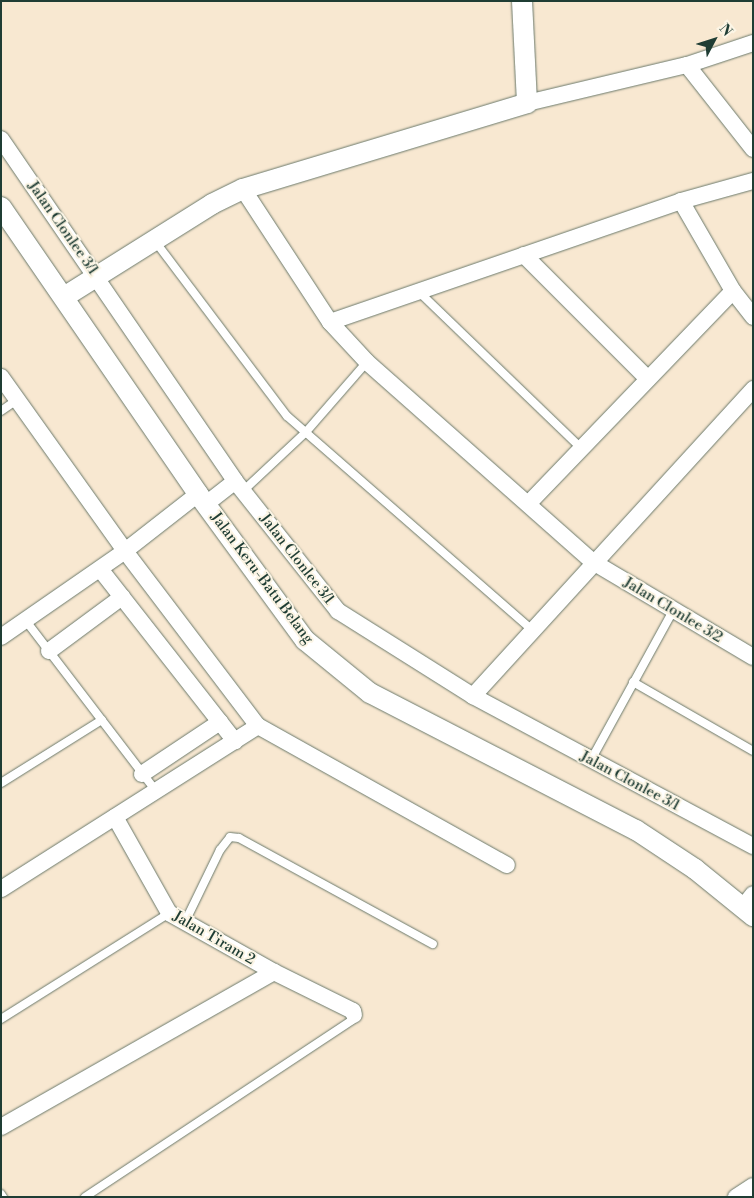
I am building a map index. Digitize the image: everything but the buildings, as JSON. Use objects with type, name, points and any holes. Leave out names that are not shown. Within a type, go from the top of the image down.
[{"type":"street","points":[[522,1],[527,103]]},
{"type":"street","points":[[64,297],[212,204],[243,189],[527,103],[687,65],[753,42]]},
{"type":"street","points":[[687,65],[753,148]]},
{"type":"street","name":"Jalan Clonlee 3/1","points":[[1,139],[239,486],[338,611],[473,696],[753,846]]},
{"type":"street","points":[[330,322],[681,201],[753,181]]},
{"type":"street","name":"Jalan Clonlee 3/2","points":[[243,189],[330,322],[367,362],[593,562],[753,657]]},
{"type":"street","points":[[681,201],[733,291],[753,317]]},
{"type":"street","name":"Jalan Keru-Batu Belang","points":[[1,206],[202,499],[305,640],[370,693],[636,830],[750,906]]},
{"type":"street","points":[[524,254],[648,379]]},
{"type":"street","points":[[528,503],[733,291]]},
{"type":"street","points":[[1,377],[125,551],[258,726],[507,865]]},
{"type":"street","points":[[473,696],[593,562],[753,389]]},
{"type":"street","points":[[1,637],[202,499],[239,486]]},
{"type":"street","points":[[100,569],[234,741]]},
{"type":"street","points":[[49,651],[122,597]]},
{"type":"street","points":[[142,774],[220,722]]},
{"type":"street","points":[[1,889],[258,726]]},
{"type":"street","name":"Jalan Tiram 2","points":[[115,816],[169,913],[274,972],[353,1011],[354,1015]]},
{"type":"street","points":[[1,1127],[274,972]]},
{"type":"street","points":[[736,1197],[753,1186]]},
{"type":"lane","points":[[154,239],[287,416],[532,630]]},
{"type":"lane","points":[[418,291],[581,448]]},
{"type":"lane","points":[[239,486],[306,433],[367,362]]},
{"type":"lane","points":[[1,411],[17,400]]},
{"type":"lane","points":[[591,760],[673,611]]},
{"type":"lane","points":[[26,621],[156,791]]},
{"type":"lane","points":[[633,682],[753,751]]},
{"type":"lane","points":[[1,782],[102,720]]},
{"type":"lane","points":[[185,922],[220,850],[230,837],[239,838],[433,944]]},
{"type":"lane","points":[[1,1019],[169,913]]},
{"type":"lane","points":[[85,1197],[352,1020],[354,1015]]}]
